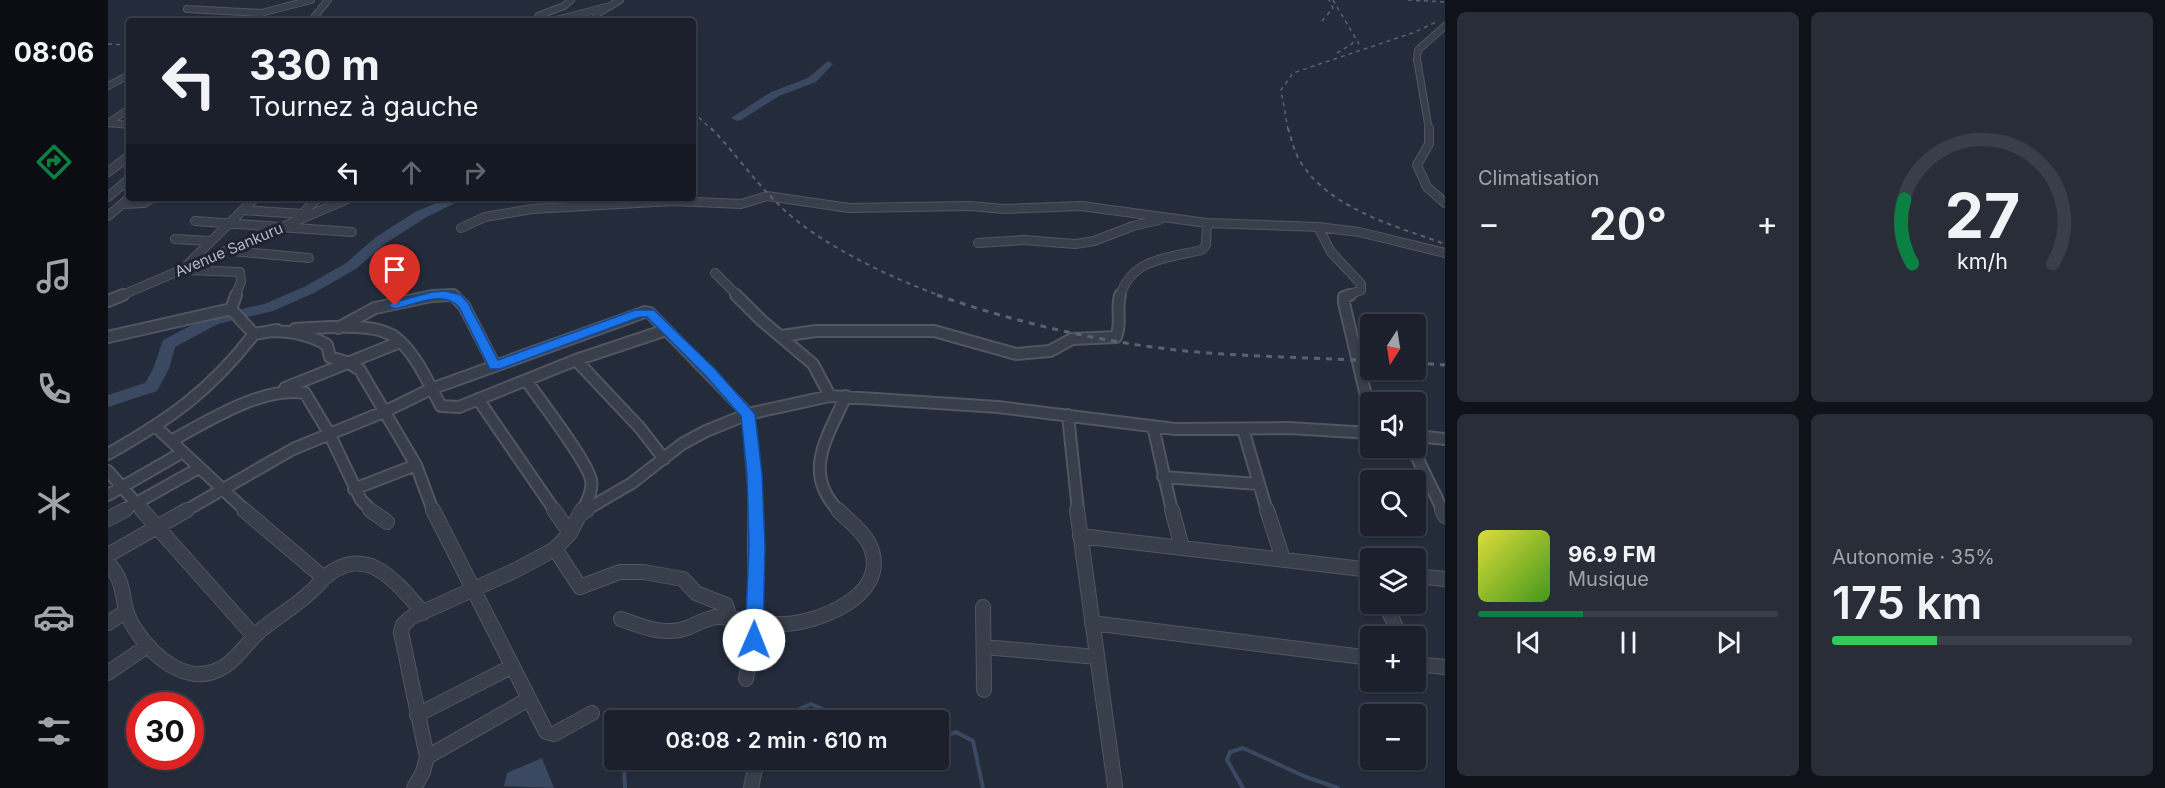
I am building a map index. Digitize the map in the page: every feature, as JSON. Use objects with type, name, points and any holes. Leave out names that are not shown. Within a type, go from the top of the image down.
[{"type":"street","points":[[187,9],[261,13],[311,0]]},
{"type":"street","points":[[313,18],[328,0]]},
{"type":"street","points":[[538,18],[542,13],[567,6],[571,0]]},
{"type":"street","points":[[596,18],[597,14],[620,0]]},
{"type":"street","points":[[564,18],[606,8]]},
{"type":"street","points":[[1445,26],[1418,50],[1417,59],[1430,137],[1429,144],[1417,165],[1420,177],[1428,189],[1445,202]]},
{"type":"street","points":[[108,86],[126,77]]},
{"type":"street","points":[[108,123],[126,111]]},
{"type":"street","points":[[108,123],[126,125]]},
{"type":"street","points":[[108,172],[126,158]]},
{"type":"street","points":[[108,196],[126,181]]},
{"type":"street","points":[[461,228],[485,217],[531,209],[673,201],[741,204],[772,196],[849,208],[970,206],[1004,209],[1081,206],[1207,223],[1318,227],[1359,232],[1445,253]]},
{"type":"street","points":[[108,216],[126,201],[146,201]]},
{"type":"street","points":[[181,270],[252,201]]},
{"type":"street","points":[[293,223],[315,201]]},
{"type":"street","name":"Avenue Sankuru","points":[[108,302],[343,201]]},
{"type":"street","points":[[243,210],[302,214]]},
{"type":"street","points":[[978,243],[1024,240],[1075,244],[1094,241],[1146,222],[1168,219]]},
{"type":"street","points":[[195,221],[352,232]]},
{"type":"street","points":[[781,336],[816,331],[934,331],[950,333],[1016,354],[1050,351],[1072,339],[1116,337],[1120,327],[1116,315],[1119,293],[1135,270],[1142,265],[1202,250],[1206,245],[1207,223]]},
{"type":"street","points":[[1318,227],[1322,243],[1330,254],[1361,284],[1360,290],[1344,297],[1344,303],[1365,392]]},
{"type":"street","points":[[175,238],[210,241]]},
{"type":"street","points":[[228,251],[309,258]]},
{"type":"street","points":[[181,270],[240,272],[242,278],[239,290],[230,305],[254,334]]},
{"type":"street","points":[[715,273],[761,320],[813,364],[830,396]]},
{"type":"street","points":[[338,329],[364,312],[432,296],[453,296],[464,306],[495,366]]},
{"type":"street","points":[[108,337],[231,309]]},
{"type":"street","points":[[108,555],[293,449],[386,411],[431,389],[645,312],[650,313],[710,372],[748,414],[754,474],[757,545],[754,640],[746,679]]},
{"type":"street","points":[[108,454],[187,405],[222,372],[254,334],[270,331],[338,329],[382,332],[400,342],[441,406],[449,408],[459,407],[576,360],[666,330]]},
{"type":"street","points":[[270,331],[299,333],[324,342],[330,357],[350,363],[360,370],[416,465],[436,519],[527,700],[546,732],[554,734],[592,713]]},
{"type":"street","points":[[171,441],[263,398],[400,342]]},
{"type":"street","points":[[576,360],[640,428],[664,459]]},
{"type":"street","points":[[414,788],[423,772],[427,757],[401,632],[404,625],[410,618],[555,549],[570,533],[591,490],[591,478],[583,462],[525,380]]},
{"type":"street","points":[[263,398],[295,390],[305,393],[329,433],[354,489],[366,507],[387,522]]},
{"type":"street","points":[[579,515],[600,500],[632,483],[690,439],[748,414],[830,396],[998,407],[1154,426],[1207,430],[1288,428],[1360,431]]},
{"type":"street","points":[[621,619],[658,632],[672,633],[718,617],[755,623],[793,624],[844,606],[866,587],[874,570],[873,549],[865,535],[835,509],[826,496],[820,479],[819,464],[825,443],[846,396]]},
{"type":"street","points":[[478,399],[570,533]]},
{"type":"street","points":[[1068,415],[1080,537],[1115,786]]},
{"type":"street","points":[[155,426],[221,490],[324,578]]},
{"type":"street","points":[[1154,426],[1163,477],[1182,547]]},
{"type":"street","points":[[1243,429],[1258,484],[1283,559]]},
{"type":"street","points":[[1426,437],[1445,439]]},
{"type":"street","points":[[108,495],[183,452]]},
{"type":"street","points":[[1417,458],[1445,516]]},
{"type":"street","points":[[354,489],[416,465]]},
{"type":"street","points":[[108,519],[199,468]]},
{"type":"street","points":[[108,471],[254,636]]},
{"type":"street","points":[[1163,477],[1258,484]]},
{"type":"street","points":[[1080,537],[1360,569]]},
{"type":"street","points":[[555,549],[580,587],[620,572],[666,575],[683,579],[696,593],[726,605],[730,618]]},
{"type":"street","points":[[108,563],[123,581],[125,612],[147,646],[162,662],[180,670],[206,674],[225,666],[254,636],[295,609],[311,595],[324,578],[339,566],[349,563],[371,565],[406,592],[423,613]]},
{"type":"street","points":[[1426,577],[1445,579]]},
{"type":"street","points":[[983,607],[984,690]]},
{"type":"street","points":[[108,623],[125,612]]},
{"type":"street","points":[[1092,623],[1360,657]]},
{"type":"street","points":[[108,673],[147,646]]},
{"type":"street","points":[[984,646],[1097,657]]},
{"type":"street","points":[[1426,665],[1445,667]]},
{"type":"street","points":[[417,715],[511,667]]},
{"type":"street","points":[[427,757],[527,700]]},
{"type":"street","points":[[751,788],[755,770]]},
{"type":"water","points":[[542,758],[554,788],[504,786],[507,773]]},
{"type":"waterway","points":[[737,118],[775,94],[812,80],[828,64]]},
{"type":"waterway","points":[[108,401],[151,387],[161,369],[168,344],[213,320],[268,308],[309,290],[351,266],[381,240],[420,215],[452,201]]},
{"type":"waterway","points":[[797,710],[811,704],[824,710]]},
{"type":"waterway","points":[[949,734],[956,732],[973,741],[983,788]]},
{"type":"waterway","points":[[1243,788],[1227,760],[1230,752],[1243,748],[1306,777],[1338,788]]},
{"type":"waterway","points":[[624,770],[625,788]]},
{"type":"railway","points":[[1322,21],[1333,8],[1329,0]]},
{"type":"railway","points":[[1333,0],[1355,37]]},
{"type":"railway","points":[[1408,0],[1445,2]]},
{"type":"railway","points":[[1288,130],[1281,90],[1293,73],[1415,32],[1436,22]]},
{"type":"railway","points":[[1337,53],[1352,44],[1355,37]]},
{"type":"railway","points":[[1355,37],[1359,44]]},
{"type":"railway","points":[[108,44],[126,45]]},
{"type":"railway","points":[[696,115],[712,130]]},
{"type":"railway","points":[[711,128],[772,198],[797,221],[857,259],[900,280],[941,296]]},
{"type":"railway","points":[[1288,128],[1301,163],[1332,195],[1349,206],[1388,224],[1445,244]]},
{"type":"railway","points":[[937,295],[1028,323],[1090,337],[1153,347],[1208,353],[1360,361]]},
{"type":"railway","points":[[1426,364],[1445,365]]},
{"type":"route","points":[[395,306],[446,294],[457,298],[464,306],[495,366],[639,313],[650,313],[710,372],[748,414],[754,474],[757,545],[754,640]]}]
